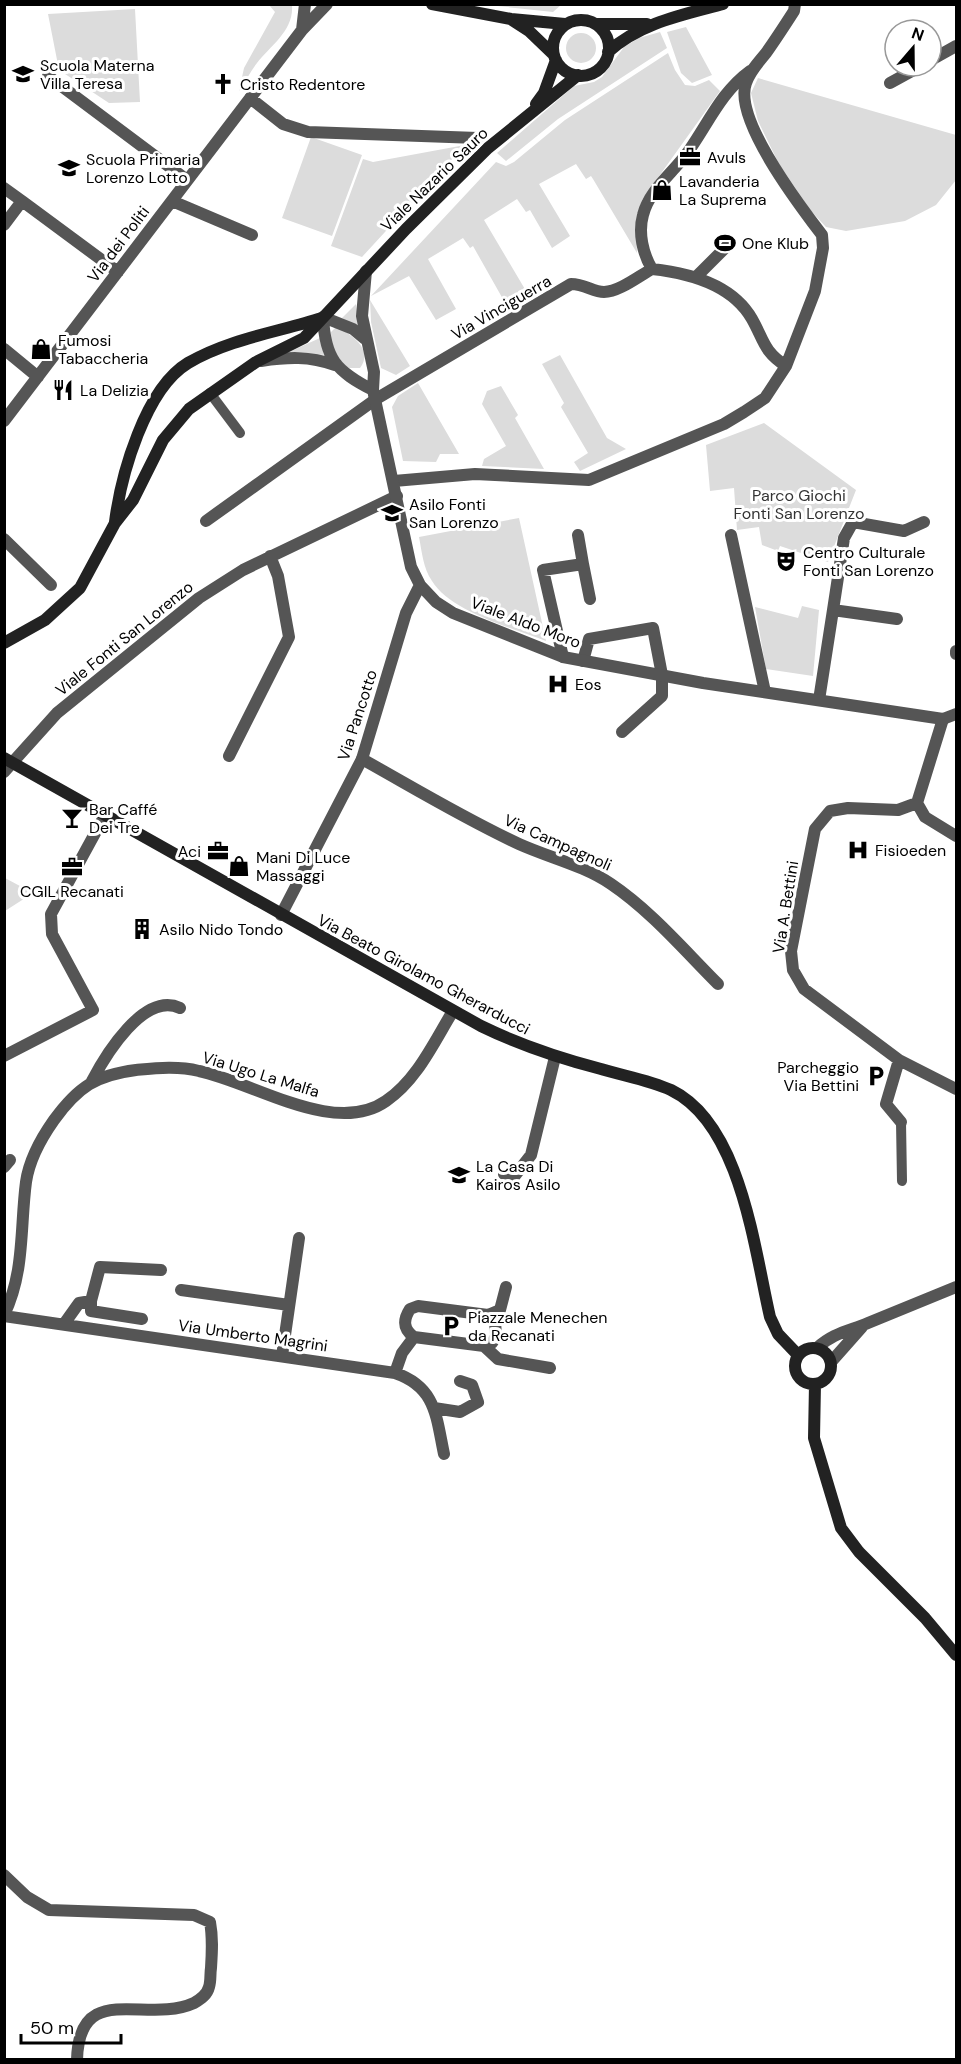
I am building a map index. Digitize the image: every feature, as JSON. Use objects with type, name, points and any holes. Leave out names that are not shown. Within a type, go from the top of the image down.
[{"type":"main road","points":[[432,4],[511,19],[565,24],[580,20],[613,26],[657,22]]},
{"type":"main road","name":"Viale Nazario Sauro","points":[[4,643],[45,620],[80,588],[115,523],[133,500],[163,440],[189,410],[256,362],[304,338],[366,271],[488,148],[578,75],[590,74],[600,68],[608,52],[619,42],[657,22],[723,4]]},
{"type":"main road","points":[[511,19],[530,31],[565,70],[578,75]]},
{"type":"main road","points":[[530,112],[544,93],[555,57],[554,41],[565,24]]},
{"type":"main road","points":[[597,24],[608,40],[608,52]]},
{"type":"main road","name":"Viale Nazario Sauro","points":[[115,523],[118,497],[131,456],[148,411],[168,381],[186,364],[223,346],[323,317]]},
{"type":"main road","name":"Via Beato Girolamo Gherarducci","points":[[7,764],[105,815],[453,1011],[516,1043],[555,1057],[669,1089],[684,1097],[704,1117],[722,1141],[739,1185],[770,1317],[778,1334],[798,1355]]},
{"type":"main road","points":[[817,1348],[826,1353],[831,1362],[830,1374],[815,1384],[803,1381],[796,1372],[798,1355],[807,1349],[817,1348]]},
{"type":"main road","points":[[815,1384],[814,1438],[841,1528],[859,1552],[925,1618],[957,1655]]},
{"type":"street","points":[[302,30],[305,4]]},
{"type":"street","name":"Via dei Politi","points":[[4,421],[302,30],[327,4]]},
{"type":"street","points":[[786,366],[771,357],[751,317],[730,294],[696,277],[652,269],[645,256],[642,218],[648,200],[689,151],[736,81],[751,71],[771,45],[794,11],[795,4]]},
{"type":"street","points":[[956,47],[957,36]]},
{"type":"street","points":[[394,481],[475,474],[589,480],[724,424],[765,398],[786,366],[815,291],[823,242],[822,235],[784,183],[754,130],[743,99],[751,71]]},
{"type":"street","points":[[48,76],[187,180]]},
{"type":"street","points":[[890,83],[899,78]]},
{"type":"street","points":[[250,98],[283,124],[308,132],[478,138]]},
{"type":"street","points":[[4,188],[118,272]]},
{"type":"street","points":[[4,225],[22,201]]},
{"type":"street","points":[[172,201],[252,235]]},
{"type":"street","points":[[696,277],[727,246]]},
{"type":"street","name":"Via Vinciguerra","points":[[206,521],[375,394],[571,284],[589,286],[603,292],[612,291],[652,269]]},
{"type":"street","name":"Viale Aldo Moro","points":[[366,271],[362,316],[365,339],[374,372],[375,394],[411,567],[420,585],[436,603],[453,613],[562,657],[765,692],[943,719],[957,714]]},
{"type":"street","points":[[335,365],[324,342],[323,317],[353,329],[365,339]]},
{"type":"street","points":[[4,349],[38,377]]},
{"type":"street","points":[[256,362],[289,357],[314,358],[335,365],[375,394]]},
{"type":"street","points":[[210,393],[240,433]]},
{"type":"street","name":"Viale Fonti San Lorenzo","points":[[7,764],[57,713],[199,598],[270,556],[397,496]]},
{"type":"street","points":[[819,700],[844,538],[853,522],[904,531],[924,522]]},
{"type":"street","points":[[578,535],[590,599]]},
{"type":"street","points":[[731,535],[765,692]]},
{"type":"street","points":[[4,539],[51,585]]},
{"type":"street","points":[[229,756],[289,638],[278,576],[270,556]]},
{"type":"street","points":[[562,657],[543,570],[584,564]]},
{"type":"street","name":"Via Pancotto","points":[[281,915],[362,759],[406,613],[420,585]]},
{"type":"street","points":[[833,610],[897,619]]},
{"type":"street","points":[[583,661],[589,639],[652,628],[662,675],[662,696],[622,732]]},
{"type":"street","points":[[943,719],[917,804],[925,817],[957,836]]},
{"type":"street","name":"Via Campagnoli","points":[[362,759],[474,822],[520,844],[588,871],[610,883],[634,901],[718,984]]},
{"type":"street","name":"Via A. Bettini","points":[[917,804],[898,810],[848,808],[830,811],[815,829],[791,951],[793,970],[804,989],[899,1060],[957,1089]]},
{"type":"street","points":[[4,1056],[93,1010],[52,934],[49,923],[51,914],[105,815]]},
{"type":"street","points":[[92,1081],[120,1036],[153,1009],[173,1005],[180,1008]]},
{"type":"street","name":"Via Ugo La Malfa","points":[[4,1315],[14,1295],[23,1242],[26,1180],[34,1155],[53,1122],[76,1093],[92,1081],[117,1072],[165,1066],[200,1071],[313,1109],[342,1114],[369,1110],[385,1102],[409,1082],[453,1011]]},
{"type":"street","points":[[504,1174],[513,1178],[531,1155],[555,1057]]},
{"type":"street","points":[[899,1060],[886,1104],[901,1122],[902,1181]]},
{"type":"street","points":[[282,1356],[299,1238]]},
{"type":"street","points":[[142,1319],[91,1311],[91,1301],[100,1267],[161,1270]]},
{"type":"street","points":[[488,1316],[500,1310],[506,1287]]},
{"type":"street","points":[[817,1348],[829,1337],[863,1326],[957,1287]]},
{"type":"street","points":[[181,1290],[289,1305]]},
{"type":"street","points":[[64,1324],[79,1304],[91,1301]]},
{"type":"street","points":[[418,1306],[488,1316],[495,1321],[496,1336],[492,1343],[484,1346],[414,1336],[407,1332],[405,1316],[410,1309],[418,1306]]},
{"type":"street","name":"Via Umberto Magrini","points":[[4,1315],[395,1373],[412,1379],[426,1390],[434,1408],[444,1454]]},
{"type":"street","points":[[831,1362],[863,1326]]},
{"type":"street","points":[[395,1373],[402,1353],[414,1336]]},
{"type":"street","points":[[484,1346],[498,1359],[550,1368]]},
{"type":"street","points":[[434,1408],[460,1412],[478,1402],[472,1385],[460,1381]]},
{"type":"street","points":[[4,1875],[27,1897],[49,1910],[194,1914],[210,1922],[213,1937],[209,1987],[202,1999],[179,2010],[102,2010],[85,2023],[78,2039],[77,2060]]},
{"type":"green space","points":[[488,4],[561,5],[553,12]]},
{"type":"green space","points":[[269,5],[292,5],[289,23],[255,66],[239,91],[244,68],[275,12]]},
{"type":"green space","points":[[135,9],[140,102],[109,103],[59,70],[48,14]]},
{"type":"green space","points":[[686,27],[712,75],[692,83],[681,73],[667,32]]},
{"type":"green space","points":[[660,32],[667,48],[558,119],[506,161],[497,153],[574,86],[594,82],[602,77],[624,47],[639,38]]},
{"type":"green space","points":[[581,33],[592,37],[596,48],[592,59],[581,63],[570,59],[566,48],[570,37]]},
{"type":"green space","points":[[668,53],[685,85],[695,86],[709,80],[720,91],[642,200],[636,221],[637,253],[591,176],[586,179],[576,164],[539,184],[570,236],[552,248],[530,210],[526,212],[517,199],[484,220],[529,296],[508,308],[473,246],[470,248],[463,238],[428,259],[456,309],[436,320],[409,276],[371,296],[496,162],[506,166],[514,162],[565,120]]},
{"type":"green space","points":[[758,78],[956,135],[956,180],[936,205],[905,221],[846,231],[826,227],[811,211],[779,164],[758,121],[751,93]]},
{"type":"green space","points":[[311,137],[362,155],[332,236],[282,218]]},
{"type":"green space","points":[[465,145],[362,257],[331,246],[363,159],[373,162]]},
{"type":"green space","points":[[370,300],[410,366],[396,375],[381,368],[371,322]]},
{"type":"green space","points":[[356,304],[359,327],[342,318]]},
{"type":"green space","points":[[336,327],[354,338],[363,349],[364,361],[360,368],[349,368],[335,353],[331,332]]},
{"type":"green space","points":[[320,338],[324,355],[289,352]]},
{"type":"green space","points":[[560,355],[607,438],[626,449],[580,471],[574,462],[588,453],[561,407],[564,403],[542,364]]},
{"type":"green space","points":[[418,383],[459,454],[440,454],[436,462],[403,461],[392,407],[398,396]]},
{"type":"green space","points":[[501,386],[518,415],[515,418],[544,469],[482,466],[484,459],[506,446],[482,404],[487,391]]},
{"type":"green space","name":"Parco Giochi Fonti San Lorenzo","points":[[764,423],[856,490],[828,562],[780,546],[778,551],[762,545],[759,527],[737,530],[734,488],[710,491],[706,445]]},
{"type":"green space","points":[[519,518],[546,641],[484,618],[453,602],[432,581],[423,560],[419,537]]},
{"type":"green space","points":[[802,606],[819,610],[813,676],[766,669],[755,607],[798,618]]},
{"type":"green space","points":[[5,878],[33,893],[5,911]]},
{"type":"place","name":"Scuola Materna Villa Teresa","points":[[23,74]]},
{"type":"place","name":"Cristo Redentore","points":[[223,84]]},
{"type":"place","name":"Avuls","points":[[690,157]]},
{"type":"place","name":"Scuola Primaria Lorenzo Lotto","points":[[69,168]]},
{"type":"place","name":"Lavanderia La Suprema","points":[[662,190]]},
{"type":"place","name":"One Klub","points":[[725,243]]},
{"type":"place","name":"Fumosi Tabaccheria","points":[[41,349]]},
{"type":"place","name":"La Delizia","points":[[63,390]]},
{"type":"place","name":"Asilo Fonti San Lorenzo","points":[[392,513]]},
{"type":"place","name":"Centro Culturale Fonti San Lorenzo","points":[[786,561]]},
{"type":"place","name":"Eos","points":[[558,684]]},
{"type":"place","name":"Bar Caffé Dei Tre","points":[[72,818]]},
{"type":"place","name":"Fisioeden","points":[[858,850]]},
{"type":"place","name":"Aci","points":[[218,851]]},
{"type":"place","name":"Mani Di Luce Massaggi","points":[[239,866]]},
{"type":"place","name":"CGIL Recanati","points":[[72,867]]},
{"type":"place","name":"Asilo Nido Tondo","points":[[142,929]]},
{"type":"place","name":"Parcheggio Via Bettini","points":[[876,1076]]},
{"type":"place","name":"La Casa Di Kairos Asilo","points":[[459,1175]]},
{"type":"place","name":"Piazzale Menechen da Recanati","points":[[451,1326]]}]
